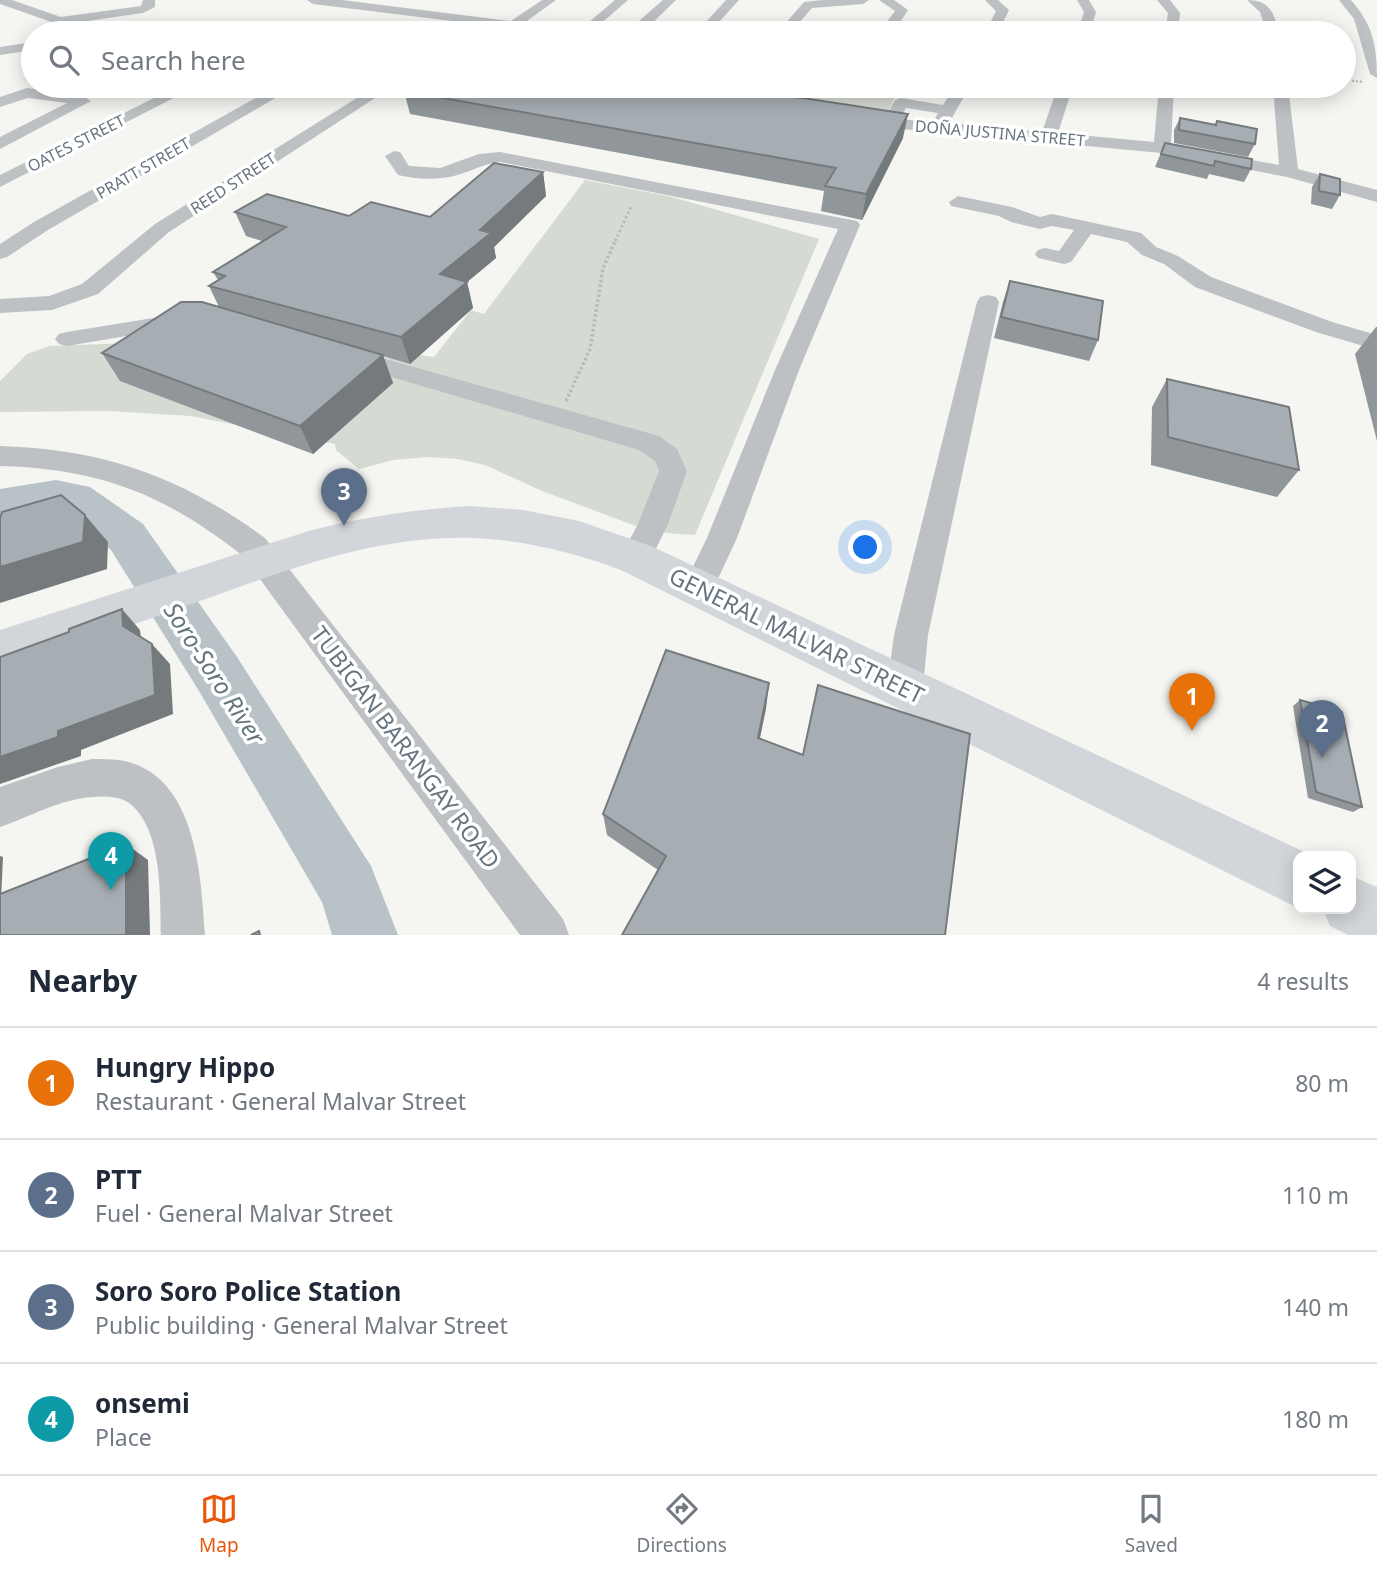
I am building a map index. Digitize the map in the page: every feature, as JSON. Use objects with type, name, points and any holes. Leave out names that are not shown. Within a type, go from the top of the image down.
[{"type":"highway","name":"GENERAL MALVAR STREET","points":[[0,651],[249,566],[379,529],[456,522],[508,523],[554,530],[636,558],[1293,877]]},
{"type":"highway","points":[[1356,908],[1377,918]]},
{"type":"street","points":[[0,0],[53,20],[69,21],[143,9],[149,7],[149,0]]},
{"type":"street","points":[[519,21],[550,0]]},
{"type":"street","points":[[597,21],[622,0]]},
{"type":"street","points":[[647,21],[670,0]]},
{"type":"street","points":[[713,21],[733,0]]},
{"type":"street","points":[[794,21],[808,5],[863,0]]},
{"type":"street","points":[[885,0],[902,10],[894,21]]},
{"type":"street","points":[[991,0],[1003,10],[998,21]]},
{"type":"street","points":[[1083,0],[1090,12],[1087,21]]},
{"type":"street","points":[[1163,0],[1174,13],[1173,21]]},
{"type":"street","points":[[1253,0],[1266,10],[1269,21]]},
{"type":"street","points":[[1345,0],[1360,18],[1377,74]]},
{"type":"street","points":[[306,21],[332,2],[455,21]]},
{"type":"street","points":[[0,16],[48,3]]},
{"type":"street","points":[[0,44],[16,49]]},
{"type":"street","points":[[0,51],[21,48]]},
{"type":"street","points":[[0,102],[21,95]]},
{"type":"street","points":[[0,144],[83,101],[62,98]]},
{"type":"street","name":"OATES STREET","points":[[0,181],[160,98]]},
{"type":"street","name":"PRATT STREET","points":[[0,253],[41,226],[267,98]]},
{"type":"street","name":"REED STREET","points":[[0,306],[52,303],[90,289],[162,228],[368,98]]},
{"type":"street","points":[[758,109],[788,112],[791,98]]},
{"type":"street","points":[[939,127],[955,98]]},
{"type":"street","points":[[1049,136],[1062,98]]},
{"type":"street","points":[[1162,148],[1166,98]]},
{"type":"street","points":[[1282,98],[1289,173]]},
{"type":"street","points":[[890,123],[901,103],[948,110]]},
{"type":"street","points":[[0,114],[44,123]]},
{"type":"street","name":"DOÑA JUSTINA STREET","points":[[849,119],[1162,148],[1289,173],[1377,196]]},
{"type":"street","points":[[394,156],[404,171],[442,173],[485,158],[500,157],[850,225],[787,370],[722,538],[698,589]]},
{"type":"street","points":[[958,202],[1005,211],[1018,218],[1041,223],[1052,220],[1134,237],[1149,251],[1171,260],[1203,282],[1324,327],[1377,343]]},
{"type":"street","points":[[1045,254],[1064,258],[1086,227]]},
{"type":"street","points":[[905,687],[911,635],[988,302]]},
{"type":"street","points":[[67,339],[199,320]]},
{"type":"street","points":[[336,353],[649,443],[667,456],[673,471],[653,524],[636,558]]},
{"type":"street","name":"TUBIGAN BARANGAY ROAD","points":[[0,456],[71,460],[130,475],[157,485],[213,515],[254,547],[249,566],[547,935]]},
{"type":"street","points":[[0,807],[91,778],[118,778],[136,782],[155,799],[171,833],[181,886],[183,935]]},
{"type":"path","points":[[558,417],[590,349],[603,268],[631,207]]},
{"type":"shaded area","points":[[798,98],[894,98],[886,117],[791,107]]},
{"type":"shaded area","points":[[585,180],[668,196],[819,239],[695,535],[652,532],[542,491],[485,465],[458,459],[428,457],[393,460],[359,469],[336,450],[335,444],[191,416],[110,411],[0,412],[0,381],[27,354],[49,346],[209,340],[315,342],[434,357],[471,310],[484,314]]},
{"type":"building","points":[[443,98],[803,98],[908,114],[866,194],[825,186],[836,168]]},
{"type":"building","points":[[1180,118],[1216,125],[1217,121],[1257,129],[1255,144],[1179,130]]},
{"type":"building","points":[[1165,143],[1252,159],[1251,169],[1215,161],[1214,166],[1161,154]]},
{"type":"building","points":[[494,163],[543,172],[480,230],[491,233],[440,274],[467,282],[401,337],[209,286],[225,276],[213,272],[286,227],[235,212],[267,194],[349,216],[371,202],[430,217]]},
{"type":"building","points":[[1320,174],[1340,179],[1340,195],[1319,191]]},
{"type":"building","points":[[1010,281],[1103,301],[1098,340],[1001,317]]},
{"type":"building","points":[[181,302],[202,302],[383,355],[300,426],[102,353]]},
{"type":"building","points":[[1167,379],[1289,407],[1299,470],[1168,437]]},
{"type":"building","points":[[61,495],[85,515],[83,542],[0,567],[2,512]]},
{"type":"building","points":[[122,609],[123,626],[152,644],[155,695],[58,731],[58,737],[0,757],[0,657]]},
{"type":"building","points":[[666,650],[769,683],[758,738],[803,755],[818,685],[970,734],[945,935],[622,935],[666,856],[603,814]]},
{"type":"building","points":[[1300,700],[1342,712],[1362,807],[1316,792]]},
{"type":"building","points":[[126,844],[126,935],[0,935],[0,894]]},
{"type":"waterway","name":"Soro-Soro River","points":[[0,506],[56,496],[75,499],[127,537],[218,674],[349,888],[365,935]]},
{"type":"place","name":"Soro Soro Police Station","points":[[344,526]]},
{"type":"place","name":"Hungry Hippo","points":[[1192,731]]},
{"type":"place","name":"PTT","points":[[1322,758]]},
{"type":"place","name":"onsemi","points":[[111,890]]}]
